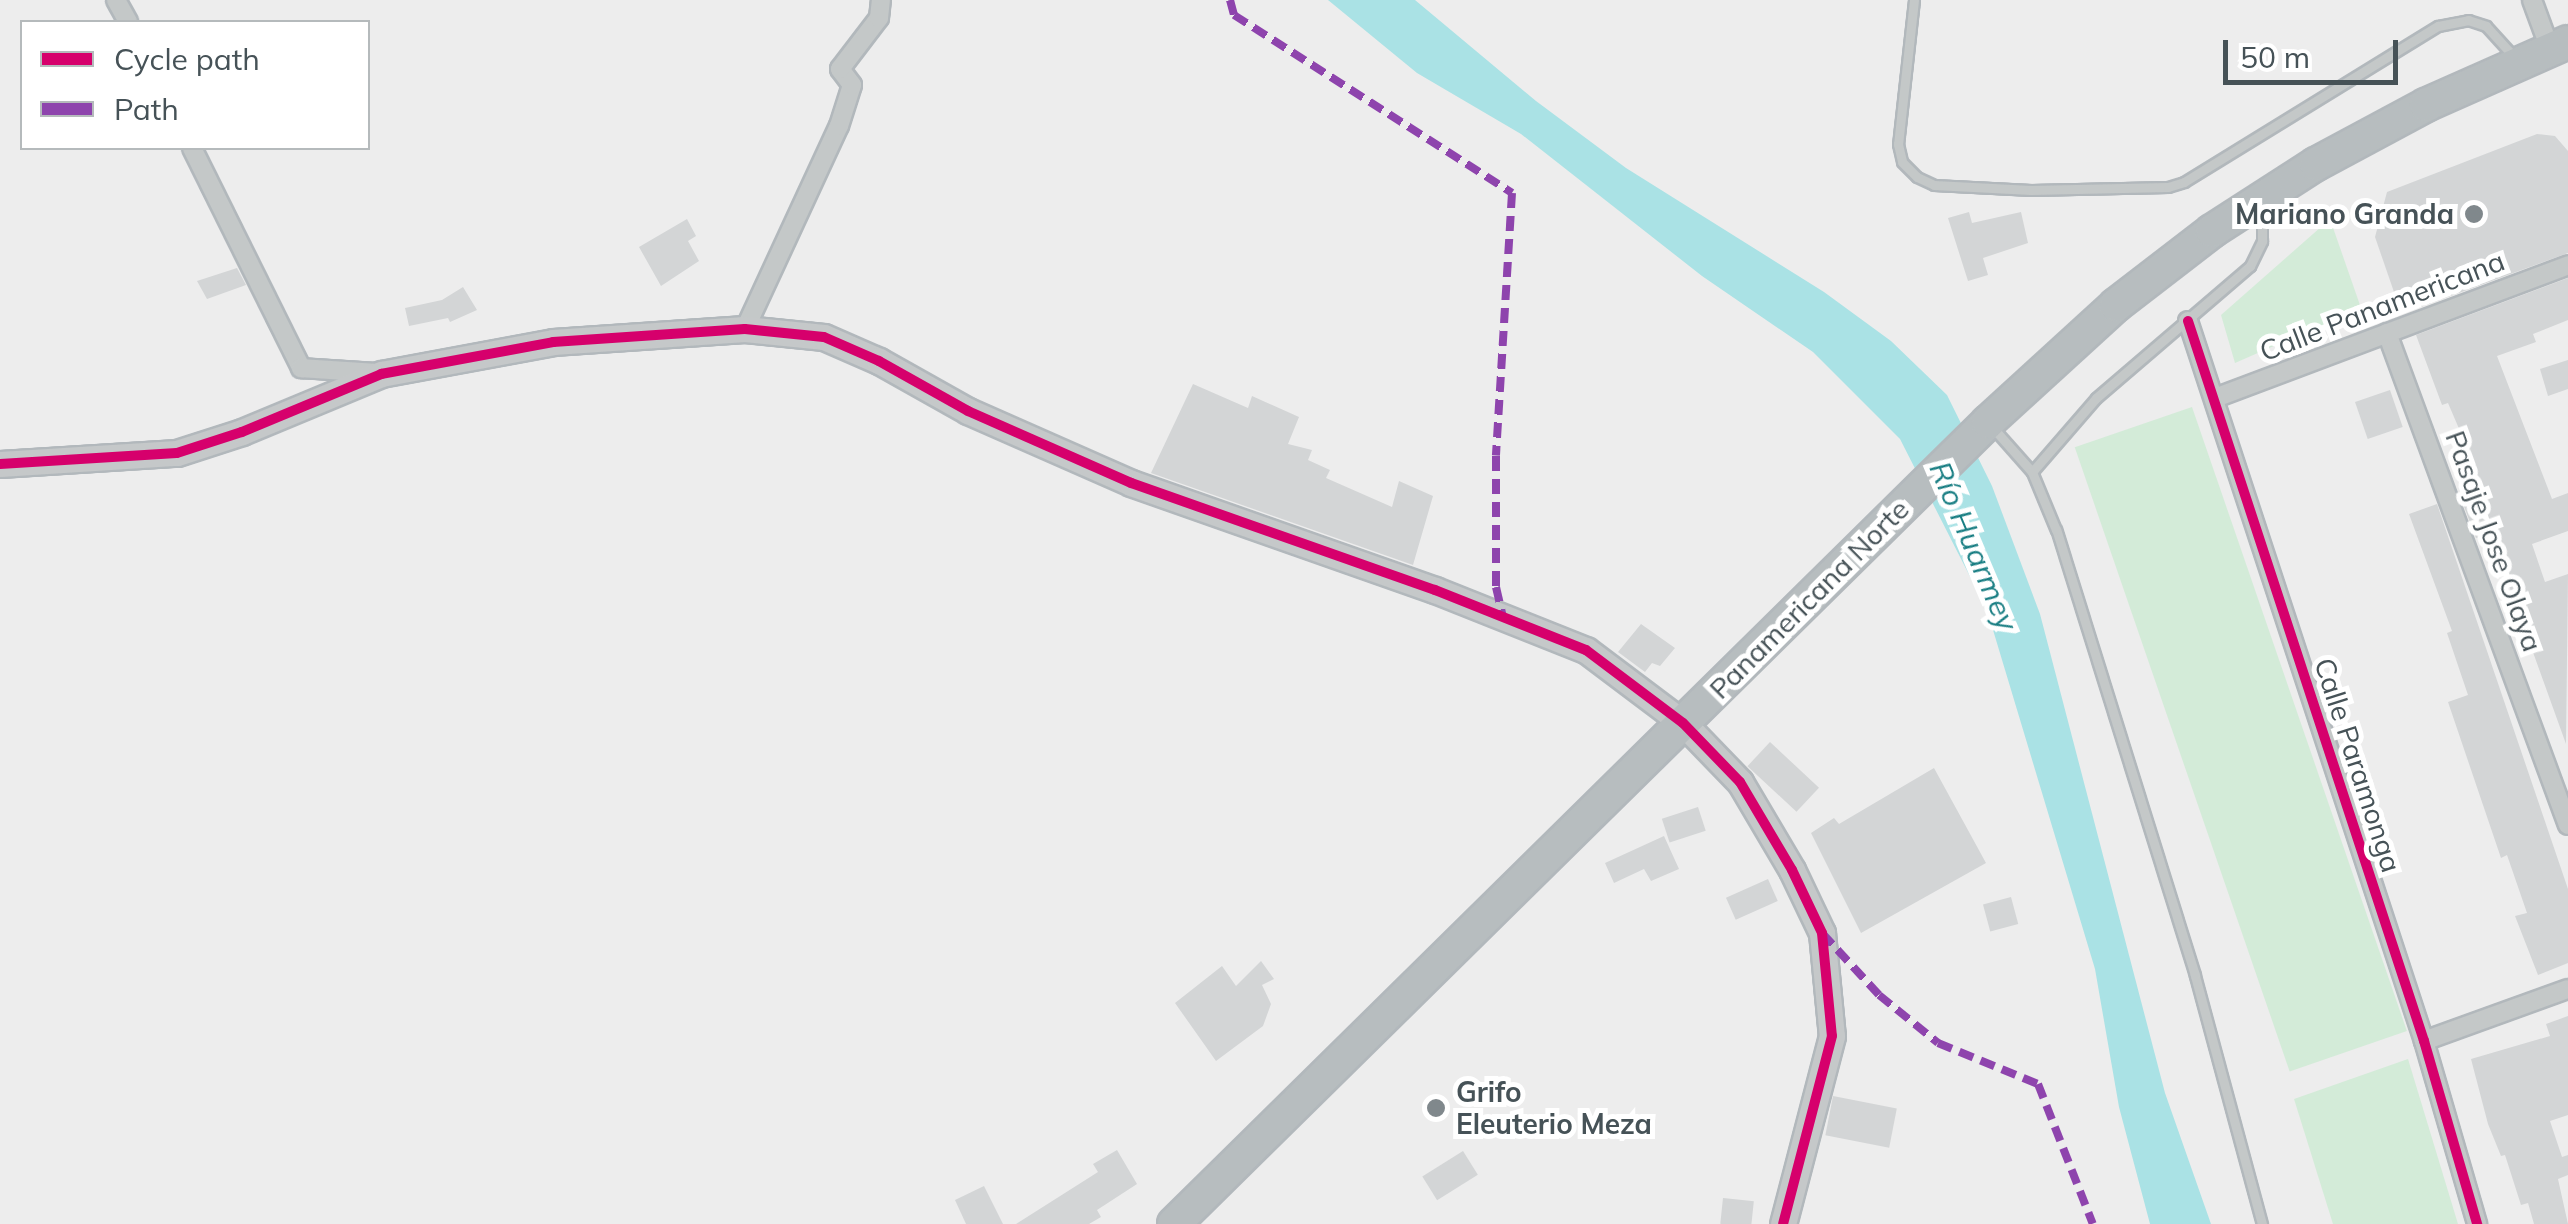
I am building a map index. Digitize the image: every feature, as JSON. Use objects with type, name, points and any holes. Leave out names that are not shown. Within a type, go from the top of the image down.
[{"type":"highway","name":"Panamericana Norte","points":[[1174,1224],[1988,422],[2116,305],[2262,196],[2370,133],[2559,46]]},
{"type":"street","points":[[745,330],[838,126],[852,85],[840,69],[880,18],[880,0]]},
{"type":"street","points":[[2532,0],[2559,46]]},
{"type":"street","points":[[193,150],[300,368],[382,374]]},
{"type":"street","name":"Calle Panamericana","points":[[2215,398],[2568,265]]},
{"type":"street","name":"Calle Paramonga","points":[[2188,322],[2424,1040],[2477,1224]]},
{"type":"street","points":[[0,464],[178,453],[242,432],[382,374],[553,342],[745,330],[824,337],[879,361],[968,411],[1131,483],[1436,590],[1586,650],[1684,724],[1740,782],[1792,870],[1822,933],[1832,1036],[1783,1224]]},
{"type":"street","name":"Pasaje Jose Olaya","points":[[2387,333],[2568,825]]},
{"type":"street","points":[[2424,1040],[2568,989]]},
{"type":"lane","points":[[1914,0],[1898,144],[1902,162],[1917,177],[1934,185],[2031,190],[2154,188],[2184,182],[2438,26],[2454,20],[2486,26],[2519,63]]},
{"type":"lane","points":[[2032,472],[2096,398],[2188,322],[2257,254],[2262,240],[2262,196]]},
{"type":"lane","points":[[1988,422],[2032,472],[2056,530],[2195,975],[2262,1224]]},
{"type":"green space","points":[[2330,219],[2361,308],[2235,363],[2221,315]]},
{"type":"green space","points":[[2192,407],[2407,1031],[2290,1071],[2075,447]]},
{"type":"green space","points":[[2408,1059],[2458,1224],[2333,1224],[2294,1099]]},
{"type":"water","name":"Río Huarmey","points":[[1328,0],[1415,0],[1536,101],[1626,168],[1824,292],[1891,341],[1947,395],[1992,486],[2040,614],[2165,1093],[2211,1224],[2150,1224],[2119,1107],[2095,969],[1987,610],[1900,439],[1813,352],[1702,276],[1521,134],[1417,73]]},
{"type":"building","name":"Mariano Granda","points":[[2537,134],[2555,136],[2568,151],[2568,253],[2418,308],[2394,292],[2375,237],[2387,192]]},
{"type":"building","points":[[1969,212],[1972,223],[2021,212],[2028,243],[1983,258],[1988,275],[1968,281],[1948,218]]},
{"type":"building","points":[[687,219],[696,236],[688,241],[699,261],[661,286],[639,247]]},
{"type":"building","points":[[237,268],[246,285],[207,299],[197,281]]},
{"type":"building","points":[[2568,278],[2568,320],[2533,334],[2536,342],[2497,356],[2552,499],[2568,493],[2568,531],[2532,544],[2545,582],[2568,574],[2566,744],[2490,533],[2476,538],[2460,496],[2471,492],[2454,441],[2463,438],[2448,403],[2442,405],[2416,335]]},
{"type":"building","points":[[463,287],[477,310],[450,322],[448,318],[409,326],[405,308],[442,300]]},
{"type":"building","points":[[2568,360],[2568,389],[2548,396],[2540,369]]},
{"type":"building","points":[[1193,384],[1248,408],[1252,396],[1299,417],[1288,444],[1312,450],[1308,460],[1330,470],[1326,478],[1392,507],[1399,481],[1433,496],[1413,565],[1151,473]]},
{"type":"building","points":[[2390,390],[2403,427],[2368,439],[2355,402]]},
{"type":"building","points":[[2437,504],[2568,889],[2568,963],[2538,975],[2515,916],[2527,913],[2507,855],[2501,858],[2448,702],[2468,695],[2447,633],[2452,631],[2409,514]]},
{"type":"building","points":[[1641,624],[1675,648],[1660,666],[1652,663],[1645,672],[1618,652]]},
{"type":"building","points":[[1770,742],[1819,788],[1796,812],[1747,766]]},
{"type":"building","points":[[1934,768],[1986,863],[1861,933],[1811,833],[1834,818],[1839,824]]},
{"type":"building","points":[[1698,807],[1706,831],[1670,843],[1662,819]]},
{"type":"building","points":[[1664,836],[1679,869],[1651,881],[1644,869],[1614,883],[1605,863]]},
{"type":"building","points":[[1768,879],[1778,901],[1736,920],[1726,898]]},
{"type":"building","points":[[2011,897],[2018,924],[1990,932],[1983,905]]},
{"type":"building","points":[[1261,961],[1274,979],[1262,985],[1271,1004],[1263,1026],[1216,1061],[1175,1003],[1222,966],[1236,986]]},
{"type":"building","points":[[2568,1016],[2568,1115],[2550,1121],[2562,1157],[2568,1155],[2568,1175],[2558,1179],[2568,1224],[2534,1224],[2528,1203],[2521,1205],[2505,1155],[2501,1156],[2488,1124],[2471,1059],[2550,1036],[2546,1024]]},
{"type":"building","points":[[1833,1096],[1897,1108],[1889,1148],[1825,1135]]},
{"type":"building","points":[[1117,1150],[1137,1184],[1097,1210],[1101,1217],[1089,1224],[1016,1224],[1098,1172],[1093,1164]]},
{"type":"building","points":[[1463,1151],[1478,1175],[1437,1200],[1422,1176]]},
{"type":"building","points":[[984,1186],[1003,1224],[966,1224],[955,1200]]},
{"type":"building","points":[[1723,1198],[1754,1201],[1751,1224],[1720,1224]]},
{"type":"marked path","points":[[1230,0],[1234,15],[1512,193],[1496,456],[1496,587],[1503,617]]},
{"type":"marked path","points":[[1822,933],[1879,995],[1938,1043],[2038,1084],[2093,1224]]},
{"type":"cycle path","points":[[2188,321],[2424,1041],[2477,1224]]},
{"type":"cycle path","points":[[0,464],[177,453],[242,432],[381,374],[553,342],[745,329],[824,337],[879,361],[968,411],[1131,483],[1435,590],[1586,650],[1683,723],[1740,782],[1792,870],[1822,933],[1832,1036],[1783,1224]]},
{"type":"place","name":"Mariano Granda","points":[[2474,214]]},
{"type":"place","name":"Grifo Eleuterio Meza","points":[[1436,1108]]}]
